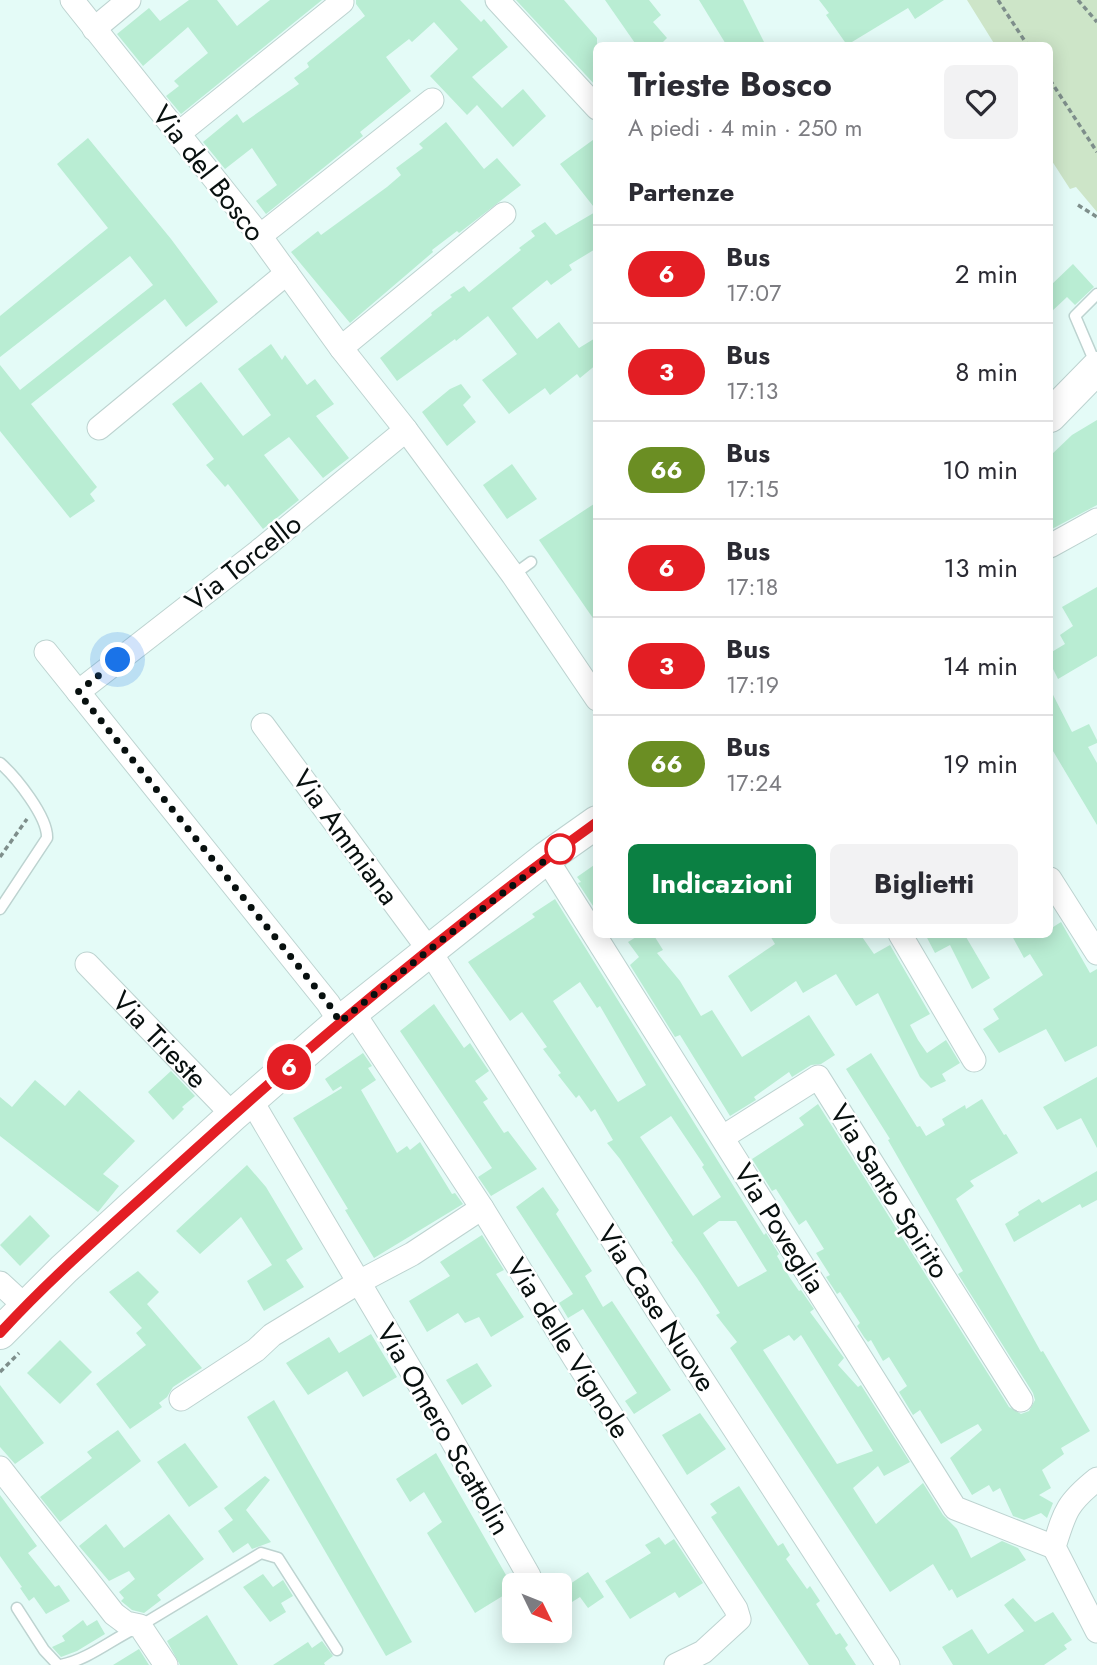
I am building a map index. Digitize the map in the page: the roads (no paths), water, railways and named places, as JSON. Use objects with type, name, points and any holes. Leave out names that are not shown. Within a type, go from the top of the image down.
[{"type":"street","name":"Via del Bosco","points":[[72,0],[260,236],[341,348],[522,569],[593,692]]},
{"type":"street","points":[[94,29],[129,0]]},
{"type":"street","points":[[498,0],[593,104]]},
{"type":"street","points":[[178,134],[342,2]]},
{"type":"street","points":[[260,236],[432,100]]},
{"type":"street","points":[[341,348],[505,214]]},
{"type":"street","points":[[99,428],[287,273]]},
{"type":"street","points":[[1053,413],[1097,368]]},
{"type":"street","name":"Via Torcello","points":[[78,692],[259,551],[406,430]]},
{"type":"street","points":[[1053,544],[1097,520]]},
{"type":"street","name":"Via delle Vignole","points":[[46,652],[319,992],[346,1017],[482,1208],[575,1359],[736,1609],[740,1619],[703,1652],[676,1665]]},
{"type":"street","name":"Via Ammiana","points":[[263,725],[429,950]]},
{"type":"street","points":[[0,1333],[64,1269],[346,1017],[546,858],[593,825]]},
{"type":"street","name":"Via Poveglia","points":[[546,858],[593,932]]},
{"type":"street","points":[[1053,884],[1097,953]]},
{"type":"street","name":"Via Poveglia","points":[[597,938],[955,1508],[1055,1547]]},
{"type":"street","points":[[902,938],[974,1060]]},
{"type":"street","name":"Via Case Nuove","points":[[429,950],[657,1310],[888,1665]]},
{"type":"street","name":"Via Trieste","points":[[87,964],[242,1108]]},
{"type":"street","name":"Via Santo Spirito","points":[[723,1137],[818,1077],[1021,1400]]},
{"type":"street","name":"Via Omero Scattolin","points":[[242,1108],[359,1282],[527,1573]]},
{"type":"street","points":[[181,1399],[256,1350],[272,1335],[359,1282],[412,1254],[482,1208]]},
{"type":"street","points":[[0,1283],[26,1307]]},
{"type":"street","points":[[0,1468],[114,1614],[126,1623],[140,1626],[166,1665]]},
{"type":"street","points":[[1095,1625],[1055,1547],[1064,1513],[1079,1494],[1097,1479]]},
{"type":"lane","points":[[1097,294],[1074,316],[1097,368]]},
{"type":"lane","points":[[0,763],[42,817],[47,830],[47,838],[0,909]]},
{"type":"lane","points":[[17,1608],[44,1650],[60,1665],[79,1661],[261,1553],[278,1558],[337,1650]]}]
